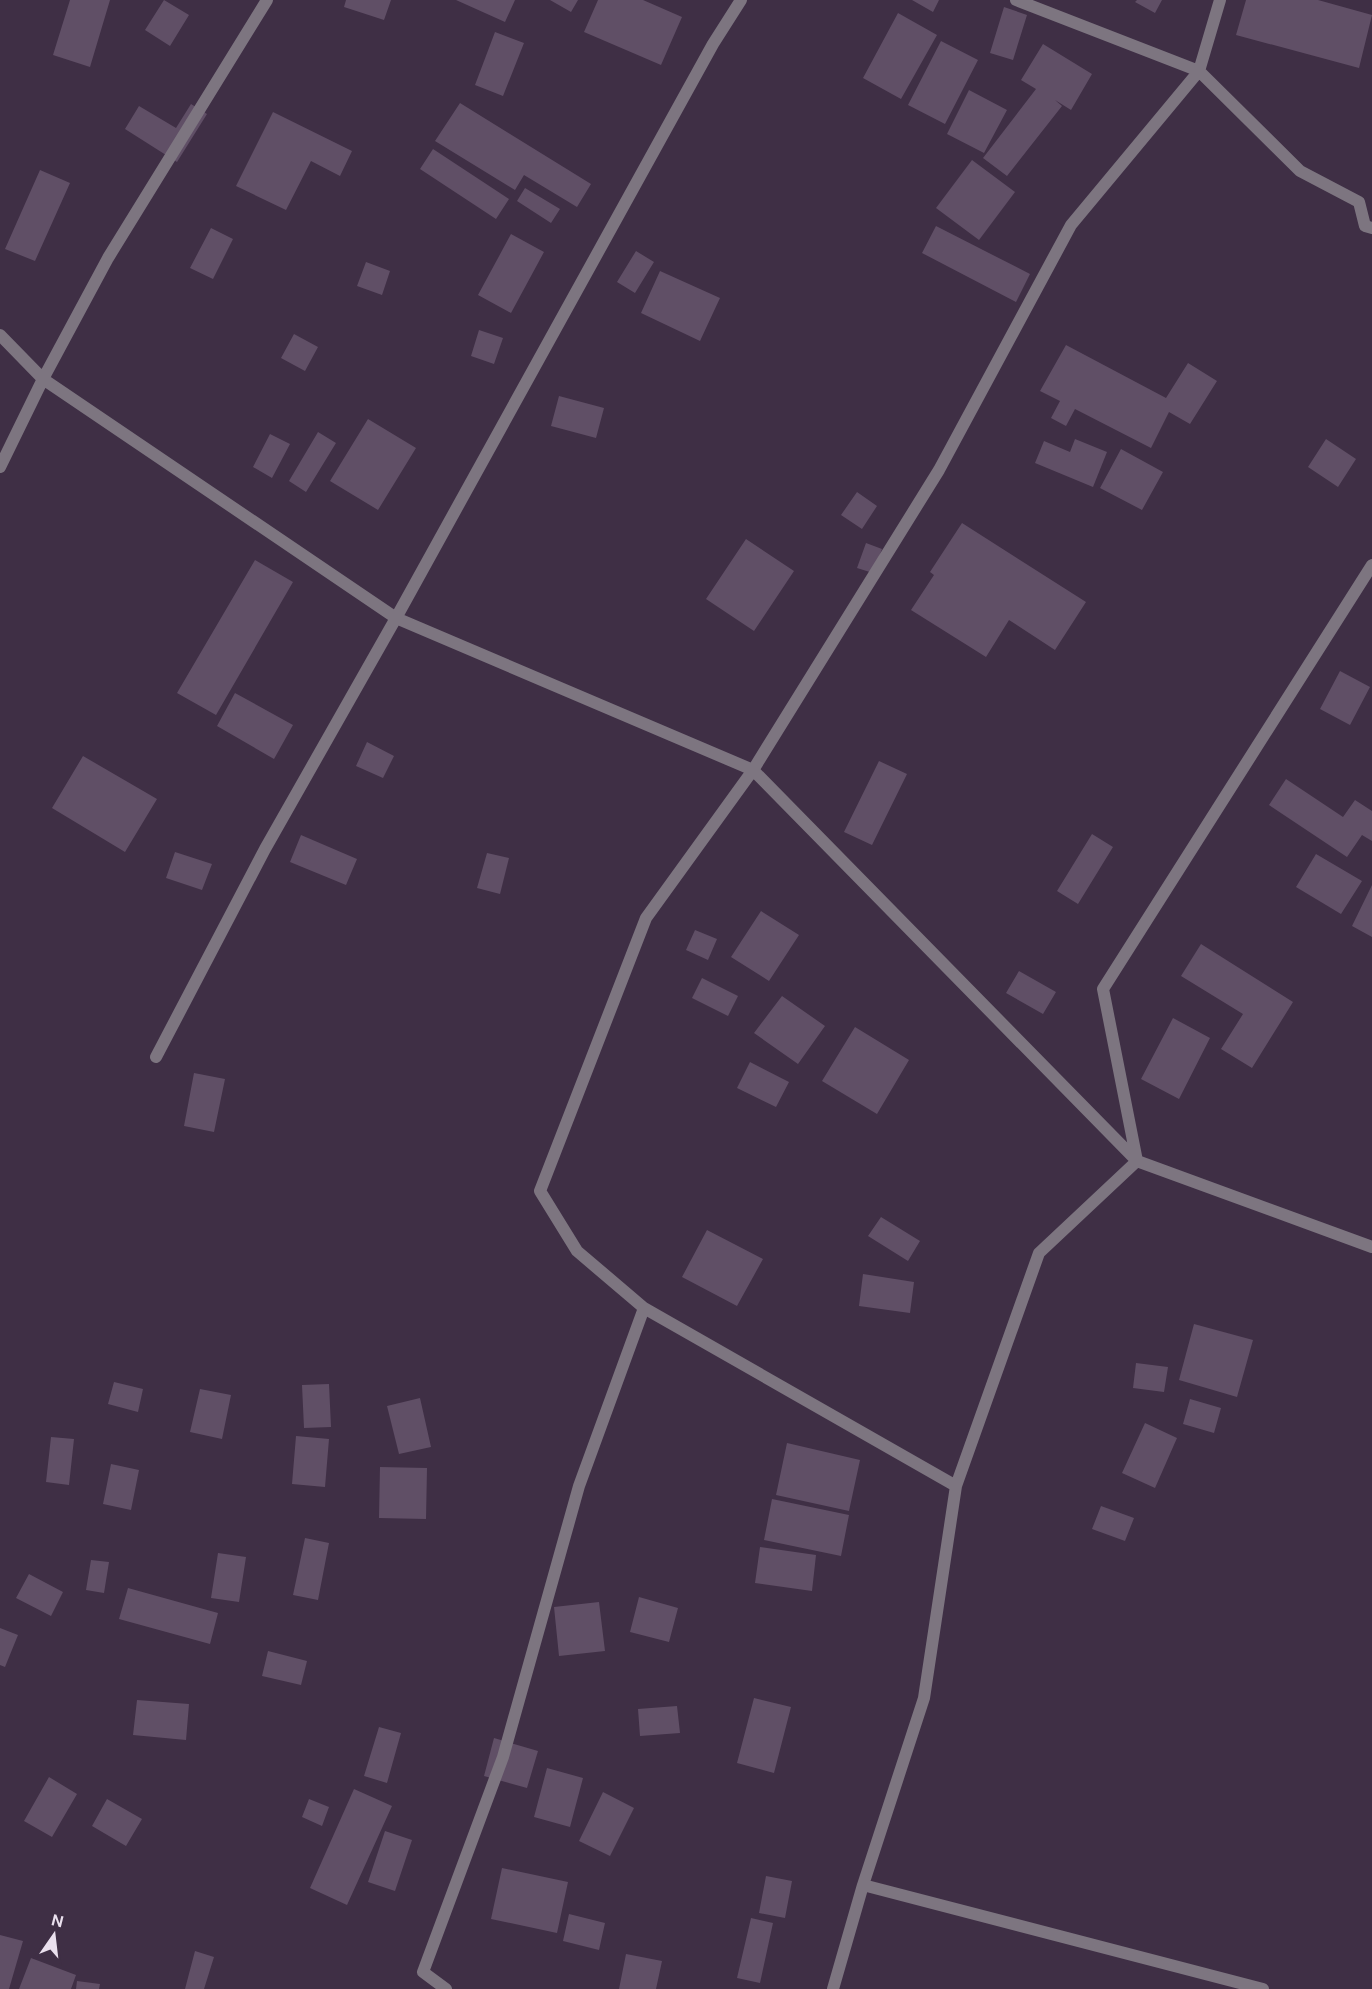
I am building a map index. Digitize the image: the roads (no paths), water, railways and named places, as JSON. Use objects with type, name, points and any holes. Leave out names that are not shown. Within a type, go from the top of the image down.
[{"type":"street","points":[[0,468],[44,378],[108,258],[267,0]]},
{"type":"street","points":[[156,1057],[265,849],[396,618],[713,44],[741,0]]},
{"type":"street","points":[[1016,0],[1199,71],[1300,171],[1359,202],[1365,226],[1372,228]]},
{"type":"street","points":[[956,1486],[644,1308],[577,1251],[540,1191],[646,918],[753,770],[939,470],[1071,225],[1199,71],[1220,0]]},
{"type":"street","points":[[0,335],[44,378],[396,618],[753,770],[1137,1161],[1372,1247]]},
{"type":"street","points":[[1137,1161],[1103,989],[1372,565]]},
{"type":"street","points":[[833,1989],[863,1885],[924,1698],[956,1486],[1040,1253],[1137,1161]]},
{"type":"street","points":[[446,1989],[423,1972],[503,1756],[579,1486],[644,1308]]},
{"type":"street","points":[[863,1885],[1263,1989]]}]
